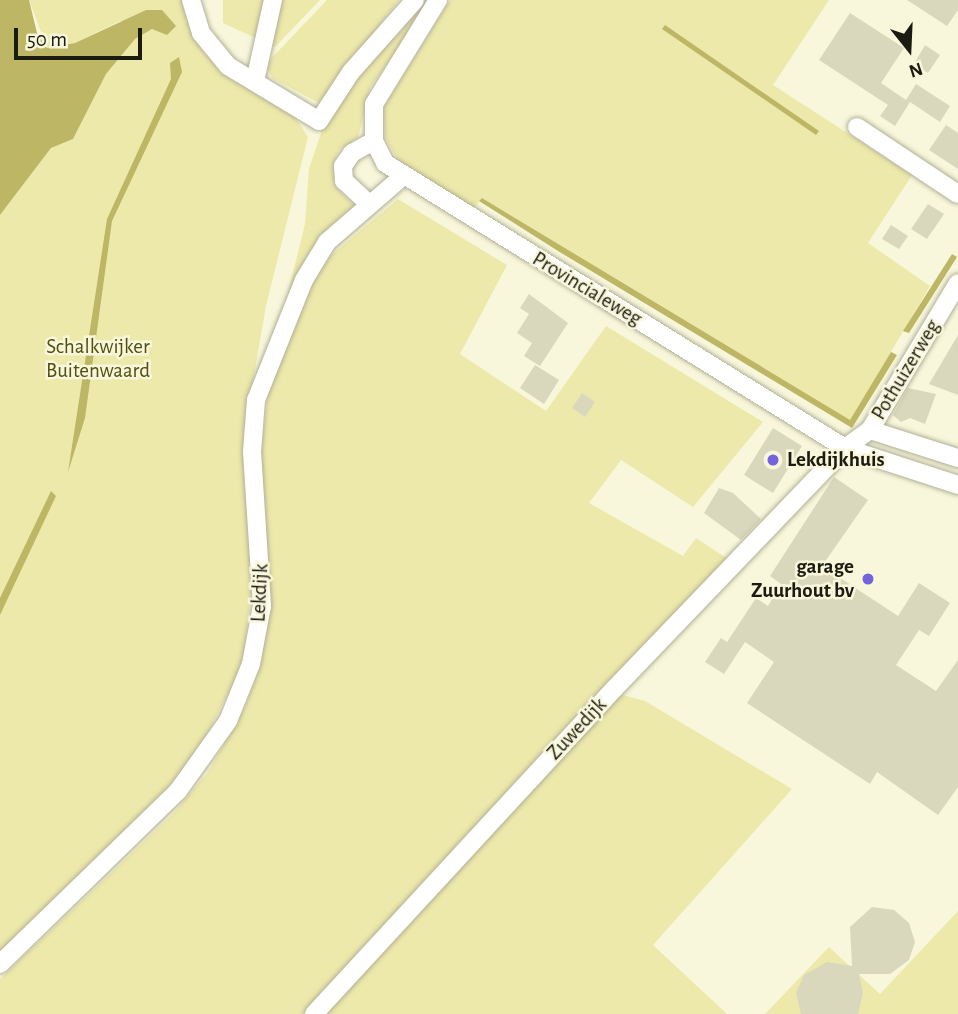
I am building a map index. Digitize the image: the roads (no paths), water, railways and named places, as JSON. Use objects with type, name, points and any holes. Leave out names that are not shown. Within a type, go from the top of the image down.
[{"type":"street","points":[[191,0],[212,50],[319,121],[351,72],[415,0]]},
{"type":"street","points":[[255,81],[273,0]]},
{"type":"street","points":[[368,203],[344,181],[343,166],[352,152],[374,141],[374,104],[383,84],[438,0]]},
{"type":"street","points":[[857,127],[958,194]]},
{"type":"street","name":"Provincialeweg","points":[[374,141],[385,163],[402,177],[845,448],[958,485]]},
{"type":"street","name":"Lekdijk","points":[[0,964],[178,791],[228,721],[251,664],[262,606],[251,452],[256,400],[304,279],[327,242],[368,203],[402,177]]},
{"type":"street","name":"Pothuizerweg","points":[[845,448],[870,430],[958,283]]},
{"type":"street","points":[[870,430],[958,458]]},
{"type":"street","name":"Zuwedijk","points":[[314,1014],[845,448]]},
{"type":"place","name":"Lekdijkhuis","points":[[773,460]]},
{"type":"place","name":"garage Zuurhout bv","points":[[868,579]]},
{"type":"park label","name":"Schalkwijker Buitenwaard","points":[[98,359]]}]
